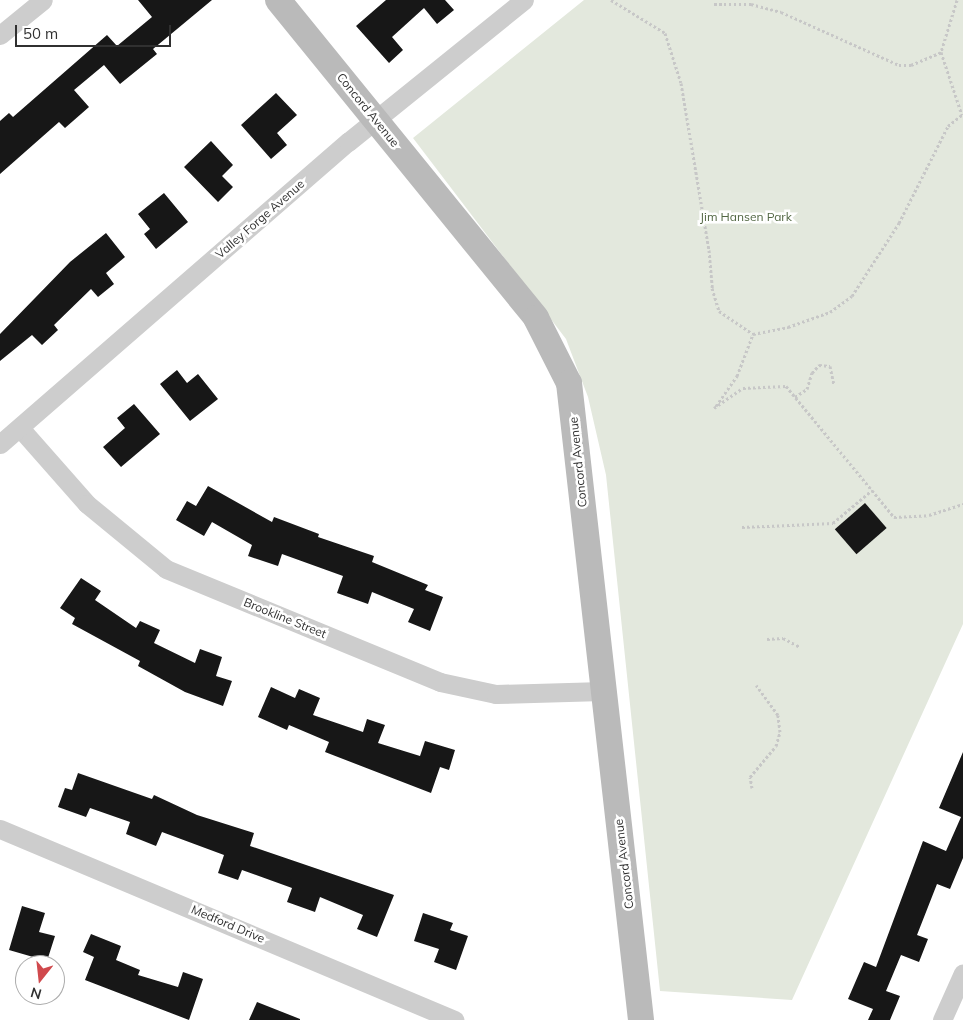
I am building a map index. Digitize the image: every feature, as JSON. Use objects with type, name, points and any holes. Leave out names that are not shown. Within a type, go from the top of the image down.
[{"type":"street","points":[[0,35],[43,0]]},
{"type":"street","name":"Concord Avenue","points":[[278,0],[536,318],[569,383],[641,1020]]},
{"type":"street","name":"Valley Forge Avenue","points":[[0,444],[376,119],[524,0]]},
{"type":"street","name":"Brookline Street","points":[[20,428],[87,504],[166,570],[440,682],[496,694],[604,691]]},
{"type":"street","name":"Medford Drive","points":[[0,829],[455,1020]]},
{"type":"street","points":[[942,1020],[963,974]]},
{"type":"path","points":[[612,0],[665,33],[681,83],[710,250],[712,288],[719,311],[753,334],[788,327],[830,312],[852,296],[899,224],[948,126],[962,114],[941,52],[957,0]]},
{"type":"path","points":[[714,4],[750,4],[781,12],[819,26],[899,65],[911,65],[941,52]]},
{"type":"path","points":[[753,334],[737,376],[714,408],[743,388],[786,386],[894,517],[929,515],[963,504]]},
{"type":"path","points":[[795,396],[807,389],[812,373],[818,365],[830,366],[834,385]]},
{"type":"path","points":[[742,527],[833,523],[872,490]]},
{"type":"path","points":[[767,639],[783,638],[800,646]]},
{"type":"path","points":[[752,788],[750,777],[776,746],[780,732],[778,715],[756,685]]},
{"type":"green space","name":"Jim Hansen Park","points":[[584,0],[963,0],[963,624],[792,1000],[660,991],[606,475],[588,397],[566,339],[413,138]]},
{"type":"building","points":[[138,0],[212,0],[153,49],[157,54],[120,84],[104,65],[74,90],[89,107],[65,128],[59,122],[0,174],[0,121],[9,113],[13,117],[107,35],[117,46],[152,17]]},
{"type":"building","points":[[386,0],[445,0],[454,10],[437,24],[424,8],[392,37],[403,50],[389,63],[356,26]]},
{"type":"building","points":[[276,93],[297,115],[277,133],[287,145],[271,159],[241,125]]},
{"type":"building","points":[[211,141],[233,165],[222,176],[233,187],[218,202],[184,167]]},
{"type":"building","points":[[164,193],[188,222],[156,249],[144,234],[150,229],[138,214]]},
{"type":"building","points":[[106,233],[125,257],[106,273],[114,284],[98,297],[91,289],[54,325],[58,330],[42,345],[32,335],[0,361],[0,334],[70,262]]},
{"type":"building","points":[[177,370],[187,383],[198,374],[218,399],[190,421],[160,384]]},
{"type":"building","points":[[134,404],[160,434],[121,467],[103,447],[125,428],[117,418]]},
{"type":"building","points":[[208,486],[272,522],[274,517],[319,534],[318,537],[374,556],[372,562],[428,585],[425,590],[443,597],[430,631],[408,622],[414,609],[372,592],[368,604],[337,593],[343,576],[282,554],[278,566],[248,556],[252,545],[212,522],[204,536],[176,520],[187,501],[196,506]]},
{"type":"building","points":[[865,503],[887,528],[856,554],[835,529]]},
{"type":"building","points":[[81,578],[101,591],[95,600],[136,628],[140,621],[160,630],[154,643],[195,663],[200,649],[222,657],[216,676],[232,681],[223,706],[185,692],[138,666],[140,661],[72,624],[75,618],[60,608]]},
{"type":"building","points":[[271,687],[295,698],[299,689],[320,698],[313,715],[363,732],[367,719],[385,725],[378,743],[420,756],[425,741],[455,750],[449,770],[440,767],[431,793],[325,752],[329,742],[289,725],[287,730],[258,717]]},
{"type":"building","points":[[963,752],[963,858],[950,889],[937,884],[917,935],[928,939],[919,962],[901,955],[886,991],[900,996],[890,1020],[868,1020],[873,1009],[848,999],[864,962],[876,967],[923,841],[946,851],[961,817],[939,808]]},
{"type":"building","points":[[78,773],[152,799],[154,795],[197,815],[254,833],[250,846],[394,895],[377,937],[357,929],[363,915],[320,897],[315,912],[287,902],[292,888],[242,870],[238,880],[218,873],[224,855],[162,832],[156,846],[126,834],[130,822],[90,808],[86,817],[58,807],[65,788],[72,790]]},
{"type":"building","points":[[22,906],[45,913],[39,932],[55,936],[49,955],[26,955],[9,950]]},
{"type":"building","points":[[423,913],[453,923],[450,930],[468,936],[456,970],[434,962],[439,949],[414,941]]},
{"type":"building","points":[[91,934],[121,946],[116,960],[140,970],[138,975],[178,987],[183,972],[203,979],[189,1020],[85,980],[94,957],[83,952]]},
{"type":"building","points":[[257,1002],[300,1019],[300,1020],[249,1020]]}]
